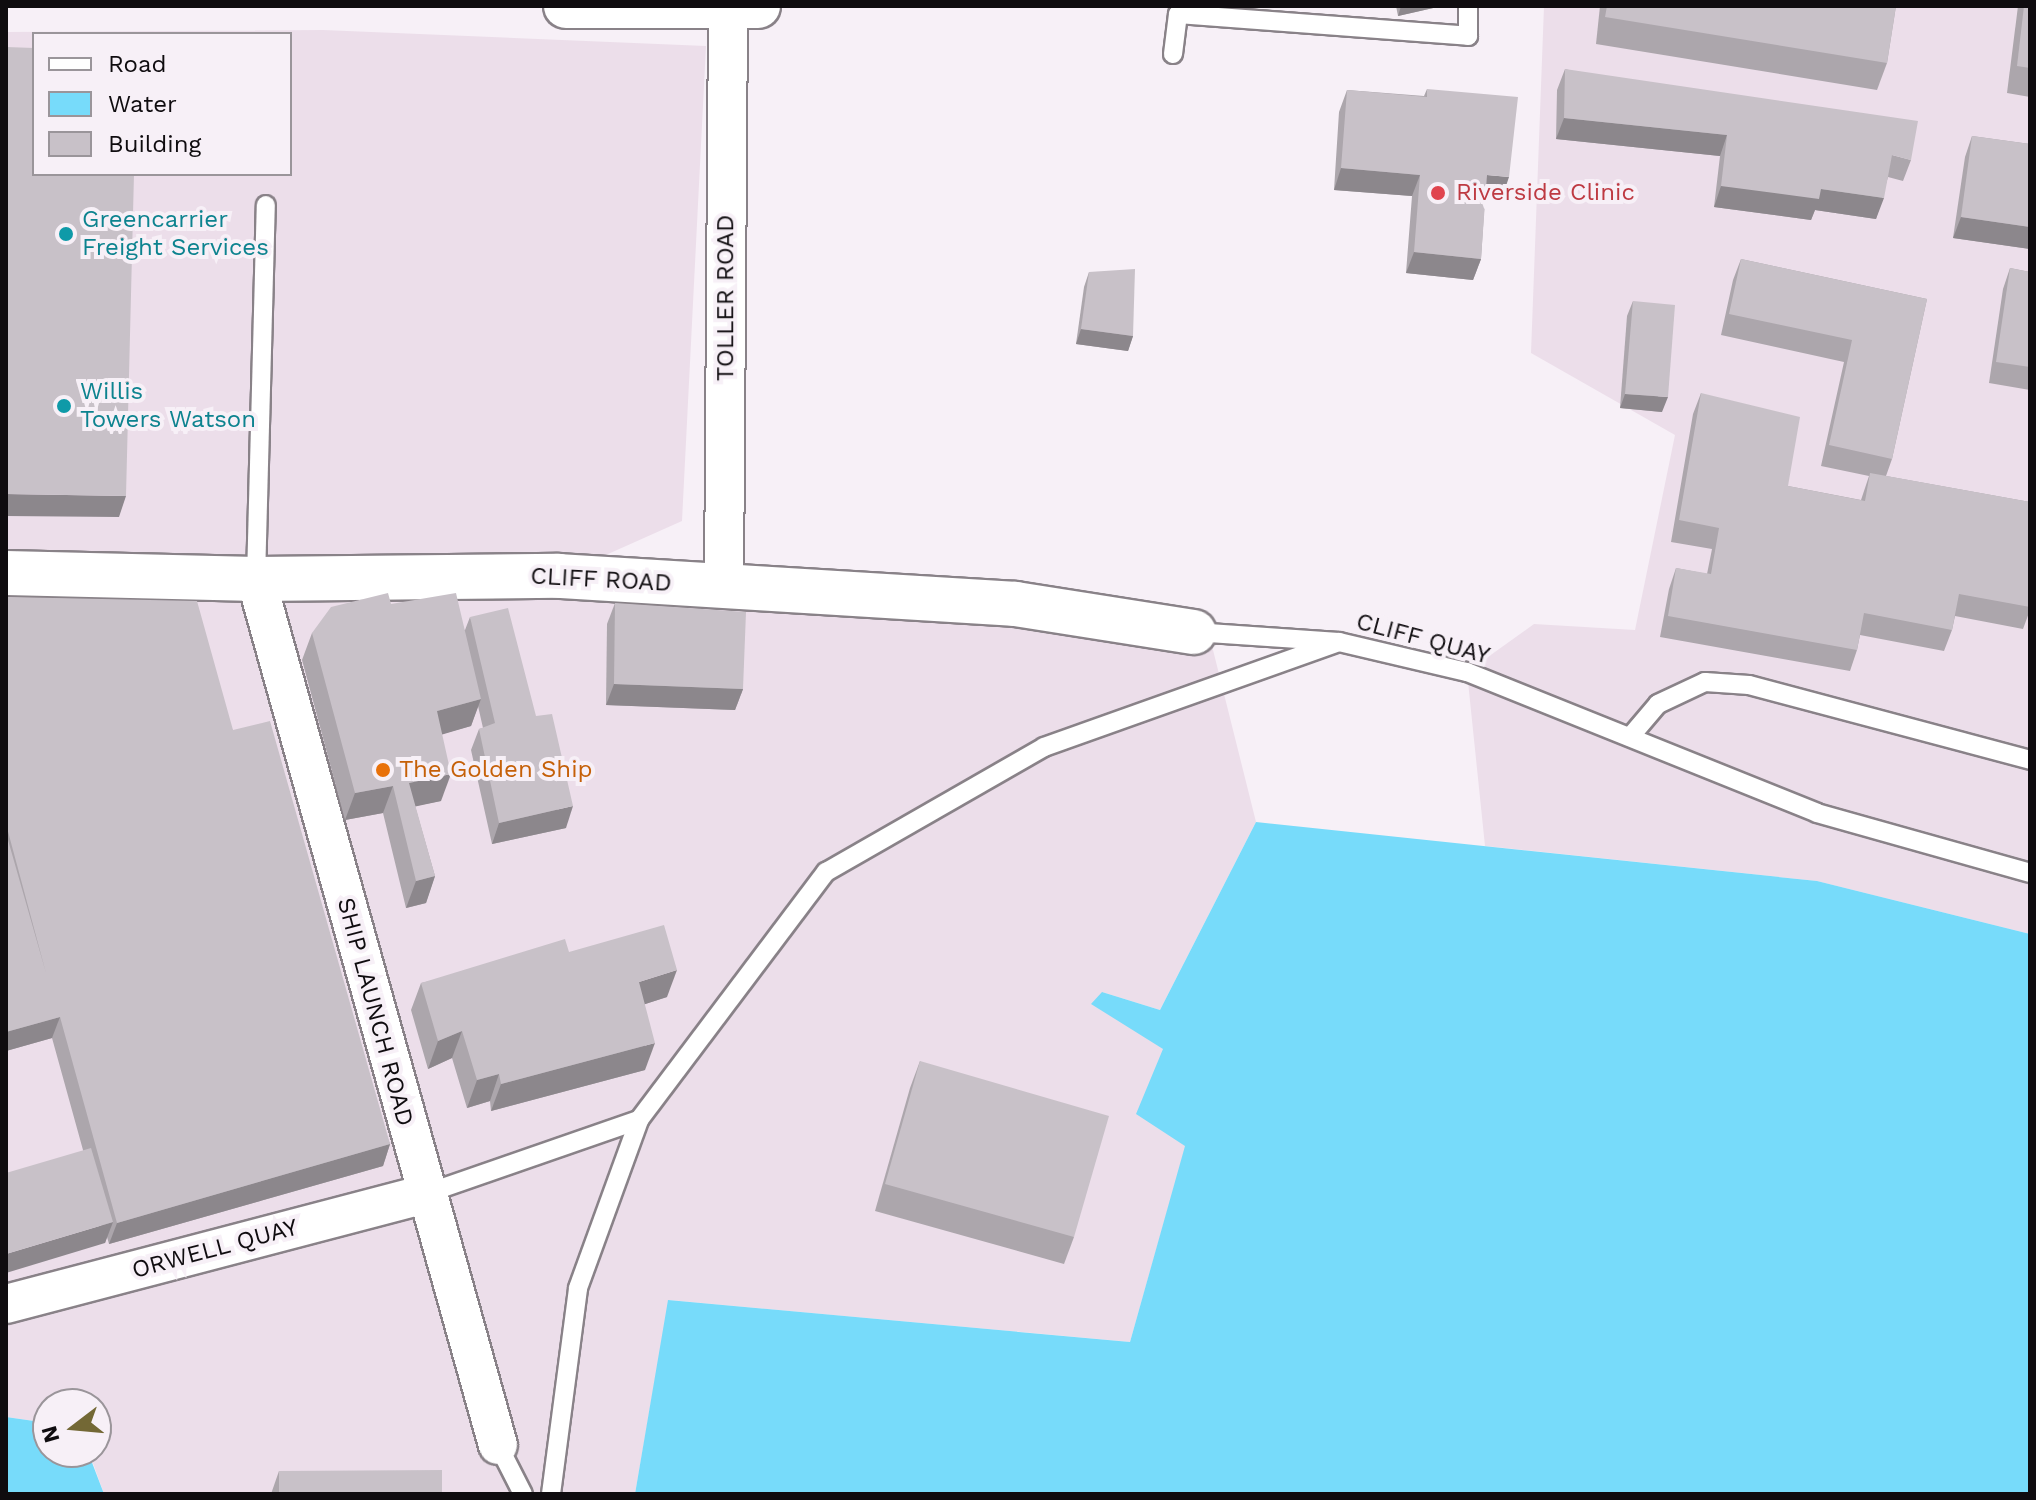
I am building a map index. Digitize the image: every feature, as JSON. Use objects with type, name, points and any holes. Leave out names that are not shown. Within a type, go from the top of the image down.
[{"type":"main road","points":[[566,6],[743,8]]},
{"type":"main road","name":"CLIFF ROAD","points":[[6,573],[256,579],[559,576],[1015,604],[1194,632]]},
{"type":"street","name":"TOLLER ROAD","points":[[724,586],[743,8]]},
{"type":"street","name":"SHIP LAUNCH ROAD","points":[[256,579],[425,1194],[498,1445]]},
{"type":"street","name":"ORWELL QUAY","points":[[6,1304],[425,1194]]},
{"type":"lane","points":[[1173,54],[1178,14],[1468,36],[1468,6]]},
{"type":"lane","points":[[256,579],[266,205]]},
{"type":"lane","name":"CLIFF QUAY","points":[[1194,632],[1339,642],[1467,672],[1817,813],[2030,873]]},
{"type":"lane","points":[[551,1494],[578,1288],[639,1120],[826,872],[1044,747],[1339,642]]},
{"type":"lane","points":[[1630,737],[1658,704],[1705,682],[1749,685],[2030,760]]},
{"type":"lane","points":[[425,1194],[639,1120]]},
{"type":"lane","points":[[498,1445],[523,1494]]},
{"type":"shaded area","points":[[1544,6],[2030,6],[2030,934],[1817,881],[1485,846],[1467,672],[1534,624],[1635,630],[1675,435],[1531,353]]},
{"type":"shaded area","points":[[323,30],[706,46],[682,521],[561,575],[1194,632],[1213,650],[1256,822],[1160,1010],[1102,992],[1163,1049],[1186,1145],[1130,1342],[669,1300],[635,1494],[104,1494],[95,1468],[112,1468],[112,1388],[32,1388],[32,1421],[6,1417],[6,32]]},
{"type":"water","points":[[1256,822],[1817,881],[2030,934],[2030,1494],[635,1494],[668,1300],[1130,1342],[1185,1146],[1136,1114],[1163,1049],[1091,1004],[1102,992],[1160,1010]]},
{"type":"water","points":[[6,1417],[32,1421],[32,1468],[94,1468],[104,1494],[6,1494]]},
{"type":"building","points":[[1607,6],[1896,6],[1887,63],[1605,17]]},
{"type":"building","points":[[2024,6],[2030,6],[2030,68],[2017,66]]},
{"type":"building","points":[[6,47],[32,48],[32,176],[134,176],[126,496],[6,494]]},
{"type":"building","points":[[1565,69],[1918,121],[1911,160],[1892,155],[1884,198],[1821,189],[1819,199],[1721,186],[1727,135],[1564,118]]},
{"type":"building","name":"Riverside Clinic","points":[[1427,89],[1518,97],[1509,177],[1487,175],[1481,259],[1414,252],[1420,175],[1341,168],[1347,90],[1427,97]]},
{"type":"building","points":[[1972,136],[2030,144],[2030,227],[1961,217]]},
{"type":"building","points":[[1741,259],[1927,299],[1892,459],[1829,445],[1852,340],[1729,314]]},
{"type":"building","points":[[2010,268],[2030,272],[2030,367],[1996,362]]},
{"type":"building","points":[[1135,269],[1133,336],[1081,329],[1089,272]]},
{"type":"building","points":[[1633,301],[1675,305],[1668,397],[1625,394]]},
{"type":"building","points":[[1701,393],[1800,417],[1788,486],[1865,501],[1870,473],[2030,502],[2030,607],[1959,594],[1952,630],[1864,613],[1857,650],[1668,616],[1676,568],[1711,574],[1719,528],[1679,520]]},
{"type":"building","name":"The Golden Ship","points":[[388,593],[391,604],[456,593],[481,699],[437,711],[451,774],[409,783],[435,876],[416,881],[393,786],[355,793],[312,633],[331,607]]},
{"type":"building","points":[[6,597],[197,601],[233,730],[270,721],[390,1144],[117,1223],[60,1017],[6,1032],[6,833],[46,973],[6,824]]},
{"type":"building","points":[[615,603],[746,612],[743,689],[614,684]]},
{"type":"building","points":[[508,608],[536,716],[552,714],[573,806],[499,823],[479,729],[495,723],[470,617]]},
{"type":"building","points":[[664,925],[677,970],[639,982],[655,1043],[501,1084],[499,1074],[477,1080],[462,1031],[438,1041],[421,983],[565,939],[569,952]]},
{"type":"building","points":[[920,1061],[1109,1116],[1074,1237],[885,1184]]},
{"type":"building","points":[[91,1148],[113,1222],[6,1254],[6,1173]]},
{"type":"building","points":[[442,1470],[442,1494],[279,1494],[279,1471]]},
{"type":"place","name":"Riverside Clinic","points":[[1438,193]]},
{"type":"place","name":"Greencarrier Freight Services","points":[[66,234]]},
{"type":"place","name":"Willis Towers Watson","points":[[64,406]]},
{"type":"place","name":"The Golden Ship","points":[[383,770]]}]
